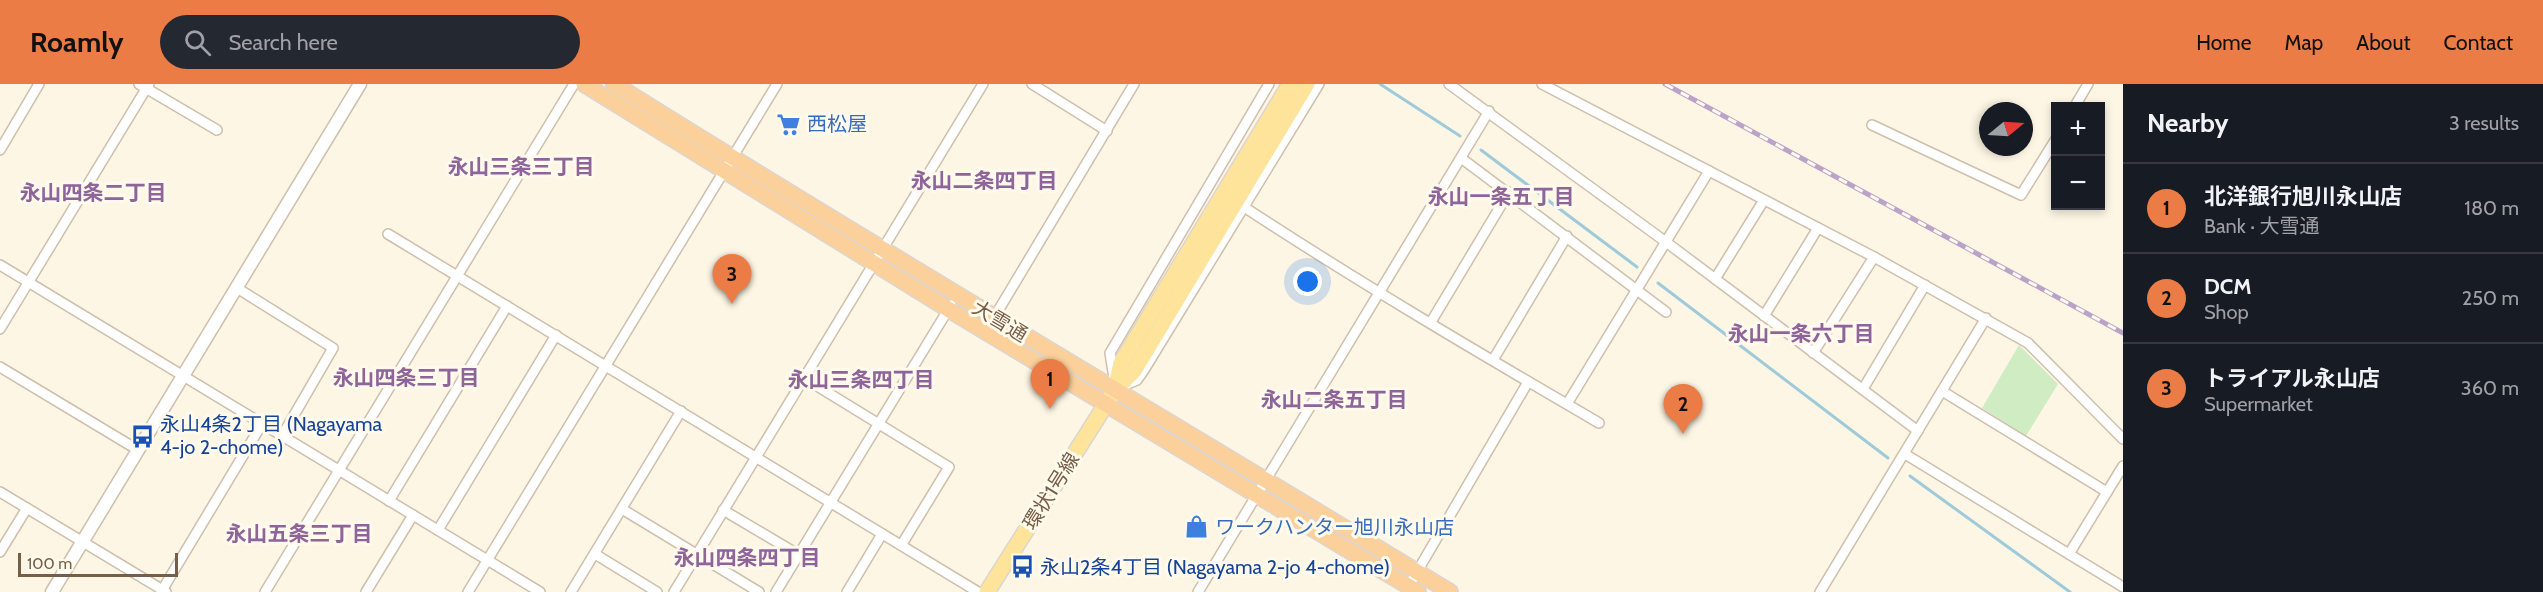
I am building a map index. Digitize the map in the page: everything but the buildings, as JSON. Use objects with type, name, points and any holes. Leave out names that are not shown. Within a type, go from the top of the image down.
[{"type":"highway","name":"大雪通","points":[[584,84],[948,309],[1258,493],[1411,590]]},
{"type":"highway","name":"大雪通","points":[[614,84],[881,249],[1450,592]]},
{"type":"main road","points":[[1162,310],[1290,84]]},
{"type":"main road","points":[[1162,310],[1307,84]]},
{"type":"main road","name":"環状1号線","points":[[987,592],[1115,390],[1121,363],[1162,310]]},
{"type":"street","points":[[0,150],[39,84]]},
{"type":"street","points":[[52,592],[360,84]]},
{"type":"street","points":[[265,592],[574,84]]},
{"type":"street","points":[[468,592],[777,84]]},
{"type":"street","points":[[674,592],[983,84]]},
{"type":"street","points":[[1032,84],[1107,131]]},
{"type":"street","points":[[986,331],[1134,84]]},
{"type":"street","points":[[1269,84],[1110,353],[1115,390],[1137,380],[1144,370],[1319,84]]},
{"type":"street","points":[[1449,84],[1489,111],[1918,431]]},
{"type":"street","points":[[1542,84],[1874,256],[2028,343],[2123,439]]},
{"type":"street","points":[[2077,102],[2088,84]]},
{"type":"street","points":[[0,329],[145,85],[217,130]]},
{"type":"street","points":[[1198,592],[1489,111]]},
{"type":"street","points":[[1872,125],[2021,195],[2051,146]]},
{"type":"street","points":[[1461,158],[1666,312]]},
{"type":"street","points":[[1567,404],[1709,171]]},
{"type":"street","points":[[1431,321],[1509,192]]},
{"type":"street","points":[[1715,279],[1764,200]]},
{"type":"street","points":[[1244,207],[1378,294],[1431,321],[1528,382],[1599,423]]},
{"type":"street","points":[[1764,316],[1818,228]]},
{"type":"street","points":[[388,234],[978,592]]},
{"type":"street","points":[[1493,360],[1567,236]]},
{"type":"street","points":[[1813,353],[1874,256]]},
{"type":"street","points":[[0,265],[540,592]]},
{"type":"street","points":[[1863,389],[1925,285]]},
{"type":"street","points":[[237,288],[333,348],[282,436]]},
{"type":"street","points":[[776,592],[957,295]]},
{"type":"street","points":[[389,501],[507,306]]},
{"type":"street","points":[[1820,592],[1986,318]]},
{"type":"street","points":[[438,530],[556,335]]},
{"type":"street","points":[[0,367],[138,450]]},
{"type":"street","points":[[804,378],[949,467],[902,544]]},
{"type":"street","points":[[1411,590],[1417,572],[1528,382]]},
{"type":"street","points":[[1942,391],[2108,492]]},
{"type":"street","points":[[571,592],[681,411]]},
{"type":"street","points":[[0,492],[164,591],[262,424]]},
{"type":"street","points":[[1905,454],[2123,587]]},
{"type":"street","points":[[2069,554],[2123,466]]},
{"type":"street","points":[[0,552],[27,508]]},
{"type":"street","points":[[622,509],[759,592]]},
{"type":"street","points":[[723,510],[799,555]]},
{"type":"street","points":[[366,592],[412,515]]},
{"type":"street","points":[[847,592],[882,534]]},
{"type":"street","points":[[595,554],[657,592]]},
{"type":"green space","points":[[2019,345],[2058,384],[2026,436],[1982,408]]},
{"type":"waterway","points":[[1380,84],[1460,136]]},
{"type":"waterway","points":[[1481,150],[1637,267]]},
{"type":"waterway","points":[[1658,283],[1888,458]]},
{"type":"waterway","points":[[1910,476],[2070,592]]},
{"type":"railway","points":[[1665,84],[2123,333]]},
{"type":"place","name":"西松屋","points":[[789,124]]},
{"type":"place","name":"トライアル永山店","points":[[732,304]]},
{"type":"place","name":"北洋銀行旭川永山店","points":[[1050,409]]},
{"type":"place","name":"DCM","points":[[1683,434]]},
{"type":"place","name":"永山4条2丁目 (Nagayama 4-jo 2-chome)","points":[[142,436]]},
{"type":"place","name":"ワークハンター旭川永山店","points":[[1197,527]]},
{"type":"place","name":"永山2条4丁目 (Nagayama 2-jo 4-chome)","points":[[1022,567]]},
{"type":"district","name":"永山三条三丁目","points":[[521,166]]},
{"type":"district","name":"永山二条四丁目","points":[[984,180]]},
{"type":"district","name":"永山四条二丁目","points":[[93,192]]},
{"type":"district","name":"永山一条五丁目","points":[[1501,196]]},
{"type":"district","name":"永山一条六丁目","points":[[1801,333]]},
{"type":"district","name":"永山四条三丁目","points":[[406,377]]},
{"type":"district","name":"永山三条四丁目","points":[[861,379]]},
{"type":"district","name":"永山二条五丁目","points":[[1334,399]]},
{"type":"district","name":"永山五条三丁目","points":[[299,533]]},
{"type":"district","name":"永山四条四丁目","points":[[747,557]]}]
